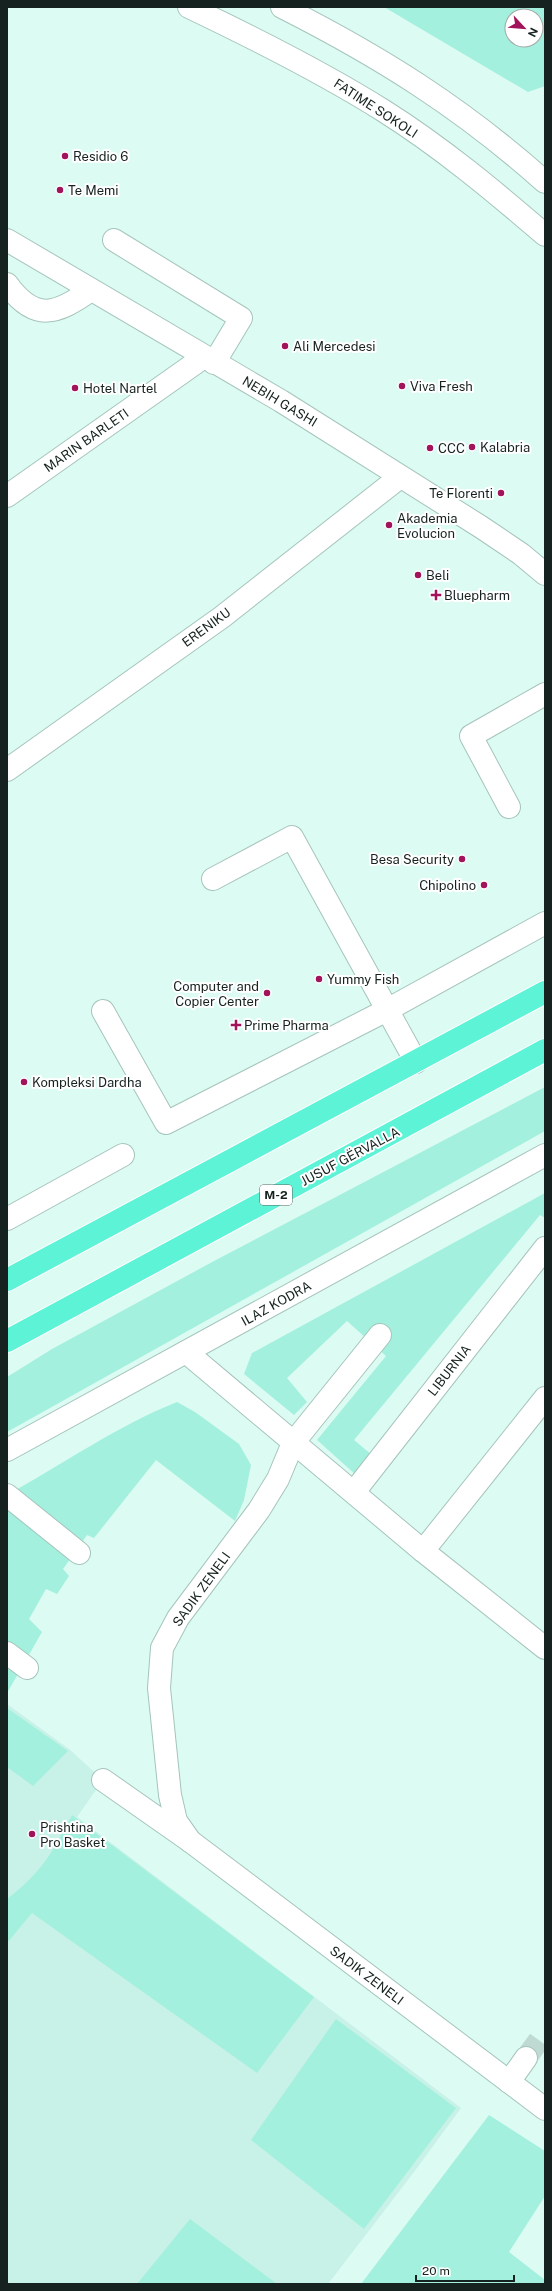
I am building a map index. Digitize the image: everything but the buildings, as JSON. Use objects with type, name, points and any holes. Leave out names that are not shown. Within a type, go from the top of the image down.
[{"type":"highway","points":[[7,1280],[545,992]]},
{"type":"highway","name":"JUSUF GËRVALLA","points":[[7,1341],[545,1050]]},
{"type":"street","name":"FATIME SOKOLI","points":[[189,7],[324,74],[386,112],[445,154],[545,235]]},
{"type":"street","points":[[282,7],[343,37],[406,74],[463,114],[511,152],[545,182]]},
{"type":"street","name":"NEBIH GASHI","points":[[7,240],[281,401],[481,527],[521,554],[545,574]]},
{"type":"street","points":[[114,240],[240,318],[209,360]]},
{"type":"street","points":[[7,284],[25,304],[41,311],[59,310],[91,290]]},
{"type":"street","name":"MARIN BARLETI","points":[[7,496],[209,360]]},
{"type":"street","name":"ERENIKU","points":[[7,770],[222,617],[400,477]]},
{"type":"street","points":[[509,807],[470,736],[545,694]]},
{"type":"street","points":[[214,879],[292,837],[416,1062]]},
{"type":"street","points":[[103,1011],[166,1124],[387,1010],[545,923]]},
{"type":"street","points":[[7,1219],[123,1155]]},
{"type":"street","name":"ILAZ KODRA","points":[[7,1450],[545,1155]]},
{"type":"street","name":"LIBURNIA","points":[[354,1492],[545,1248]]},
{"type":"street","points":[[293,1443],[380,1335]]},
{"type":"street","points":[[186,1352],[423,1551],[545,1648]]},
{"type":"street","points":[[423,1551],[545,1398]]},
{"type":"street","name":"SADIK ZENELI","points":[[190,1841],[176,1820],[170,1796],[159,1688],[162,1648],[178,1618],[259,1510],[278,1479],[293,1443]]},
{"type":"street","points":[[7,1495],[79,1553]]},
{"type":"street","points":[[7,1653],[27,1668]]},
{"type":"street","name":"SADIK ZENELI","points":[[103,1780],[190,1841],[545,2109]]},
{"type":"street","points":[[509,2082],[526,2058]]},
{"type":"shaded area","points":[[7,1704],[69,1749],[103,1780],[77,1817],[461,2108],[328,2284],[7,2284]]},
{"type":"green space","points":[[384,7],[545,7],[545,86],[528,92]]},
{"type":"green space","points":[[545,1087],[545,1131],[7,1432],[7,1377],[52,1349],[214,1261]]},
{"type":"green space","points":[[545,1193],[545,1218],[540,1215],[354,1440],[372,1455],[356,1475],[317,1440],[386,1356],[347,1321],[287,1378],[307,1402],[294,1415],[244,1374],[252,1353]]},
{"type":"green space","points":[[177,1402],[195,1412],[239,1444],[251,1465],[244,1500],[235,1521],[156,1460],[94,1538],[87,1535],[63,1569],[69,1576],[57,1594],[46,1589],[29,1619],[42,1632],[7,1693],[7,1495],[133,1422]]},
{"type":"green space","points":[[7,1708],[68,1751],[33,1786],[7,1767]]},
{"type":"green space","points":[[72,1815],[314,1997],[257,2073],[32,1913],[7,1943],[7,1899],[38,1871],[52,1851]]},
{"type":"green space","points":[[336,2019],[456,2108],[364,2229],[251,2140]]},
{"type":"green space","points":[[489,2115],[545,2151],[545,2196],[509,2252],[545,2280],[545,2284],[361,2284]]},
{"type":"green space","points":[[190,2219],[277,2284],[137,2284]]},
{"type":"tunnel","points":[[526,2058],[545,2032]]},
{"type":"place","name":"Residio 6","points":[[65,156]]},
{"type":"place","name":"Te Memi","points":[[60,190]]},
{"type":"place","name":"Ali Mercedesi","points":[[285,346]]},
{"type":"place","name":"Viva Fresh","points":[[402,386]]},
{"type":"place","name":"Hotel Nartel","points":[[75,388]]},
{"type":"place","name":"Kalabria","points":[[472,447]]},
{"type":"place","name":"CCC","points":[[430,448]]},
{"type":"place","name":"Te Florenti","points":[[501,493]]},
{"type":"place","name":"Akademia Evolucion","points":[[389,525]]},
{"type":"place","name":"Beli","points":[[418,575]]},
{"type":"place","name":"Bluepharm","points":[[436,595]]},
{"type":"place","name":"Besa Security","points":[[462,859]]},
{"type":"place","name":"Chipolino","points":[[484,885]]},
{"type":"place","name":"Yummy Fish","points":[[319,979]]},
{"type":"place","name":"Computer and Copier Center","points":[[267,993]]},
{"type":"place","name":"Prime Pharma","points":[[236,1025]]},
{"type":"place","name":"Kompleksi Dardha","points":[[24,1082]]},
{"type":"place","name":"Prishtina Pro Basket","points":[[32,1834]]}]
